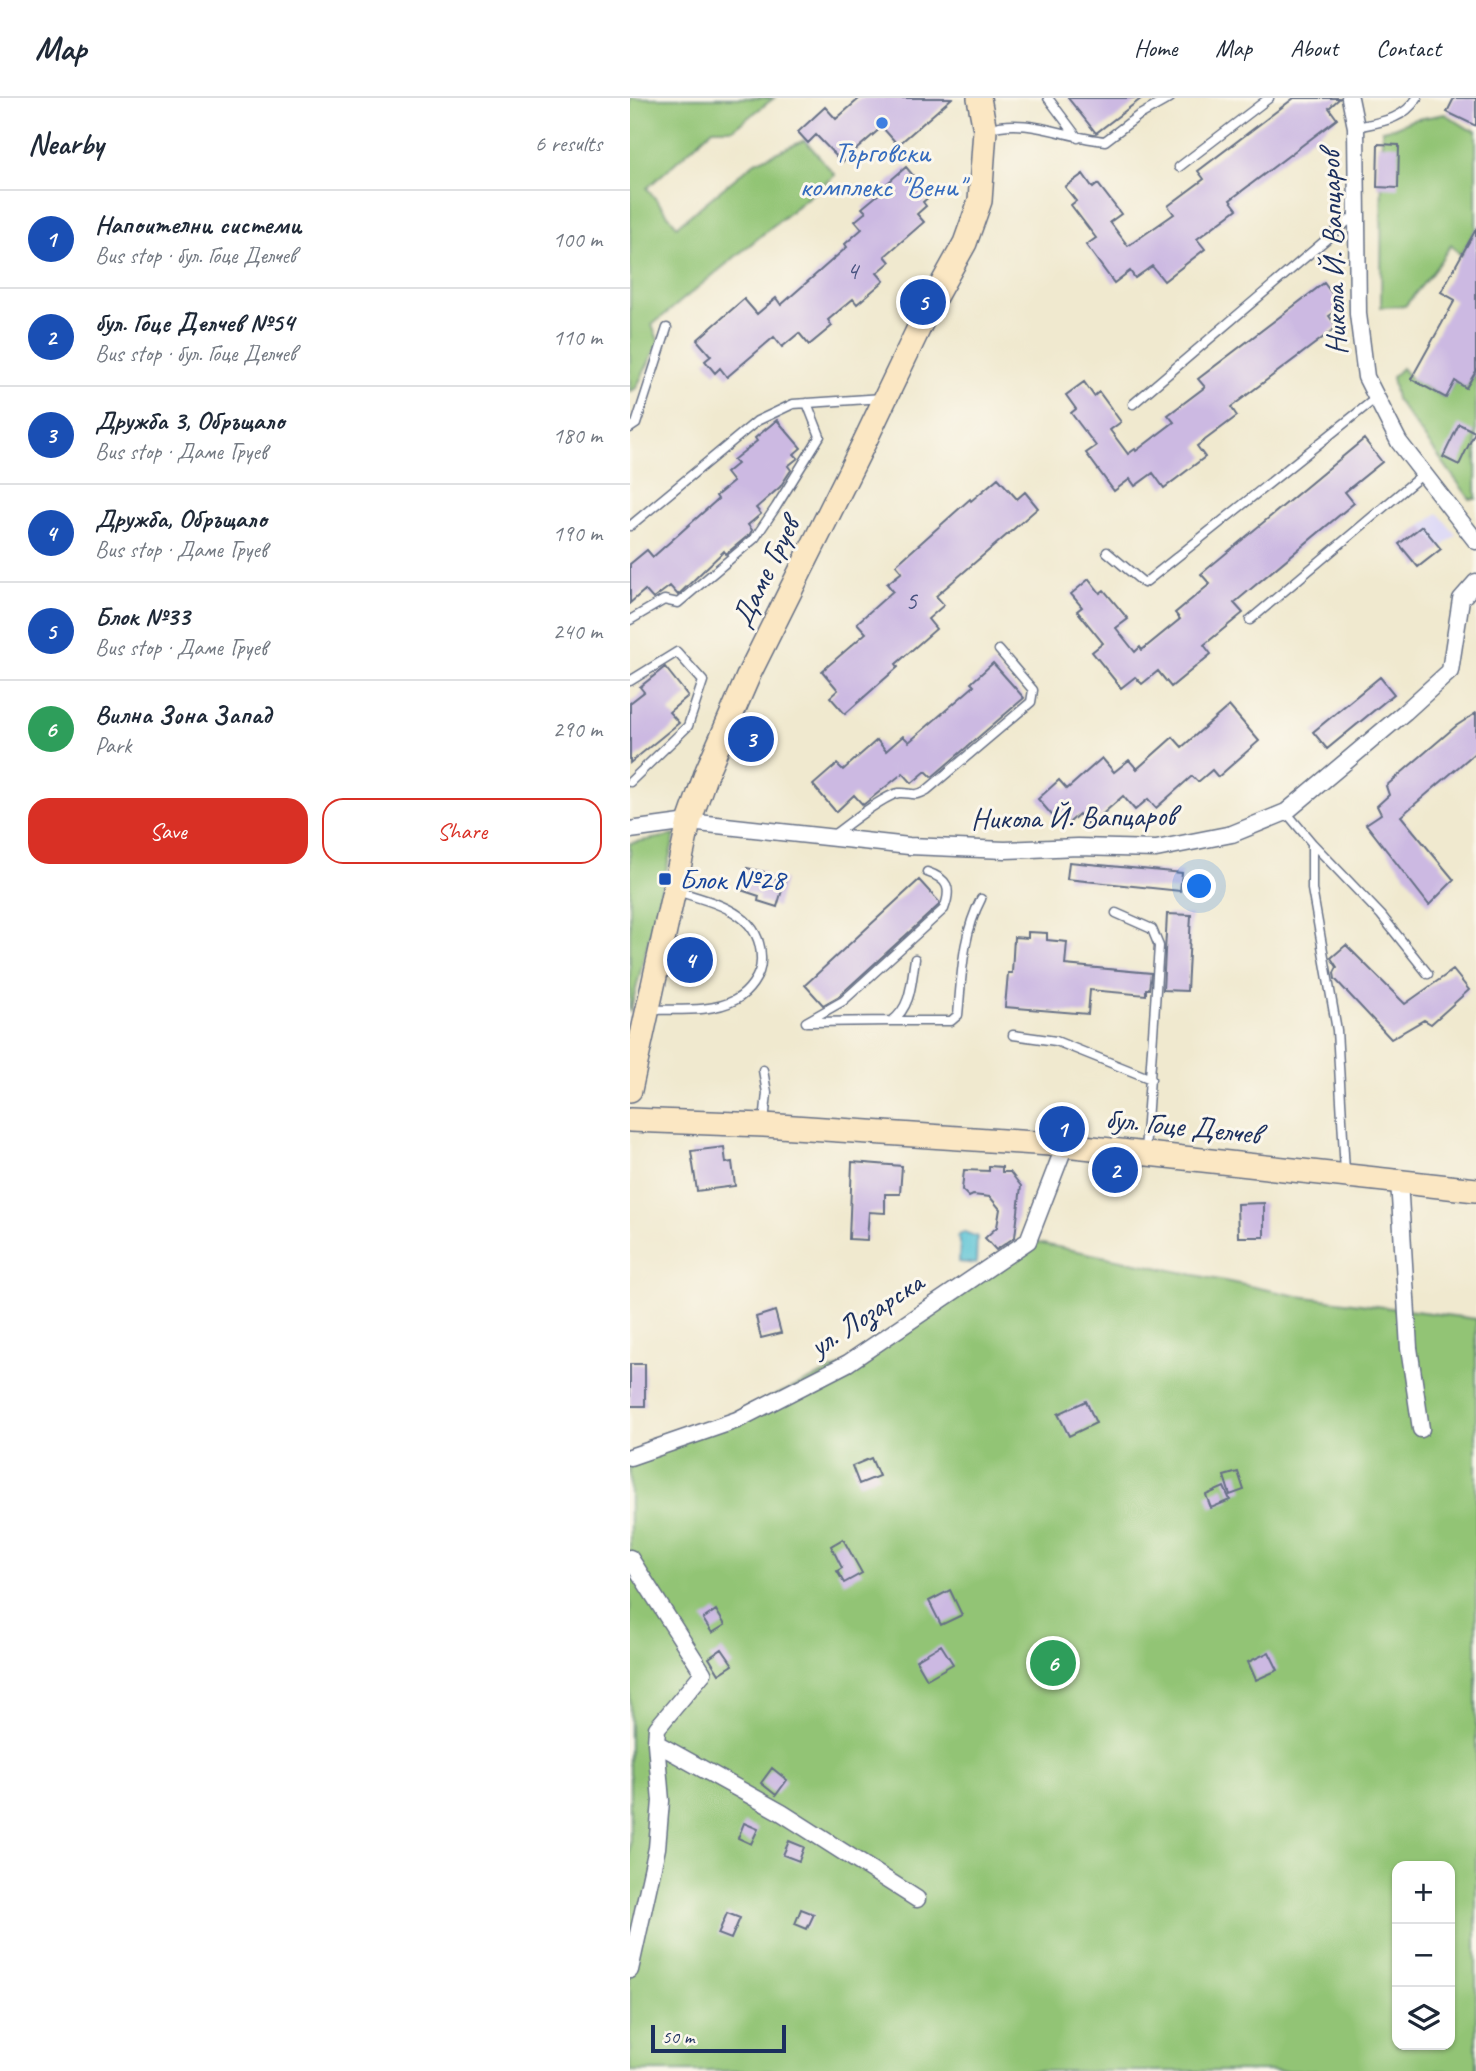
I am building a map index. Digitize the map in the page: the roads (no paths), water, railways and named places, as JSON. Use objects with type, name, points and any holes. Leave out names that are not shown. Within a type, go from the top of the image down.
[{"type":"main road","name":"Даме Груев","points":[[630,1090],[689,822],[707,771],[750,672],[926,313],[965,243],[980,201],[985,130],[979,98]]},
{"type":"main road","name":"бул. Гоце Делчев","points":[[630,1120],[764,1125],[1065,1145],[1476,1190]]},
{"type":"street","name":"Никола Й. Вапцаров","points":[[1350,98],[1356,127],[1358,314],[1366,377],[1399,442],[1473,531]]},
{"type":"street","name":"Никола Й. Вапцаров","points":[[630,830],[689,822],[909,846],[1005,850],[1078,847],[1156,849],[1232,834],[1286,812],[1450,671],[1461,598],[1476,582]]},
{"type":"street","name":"ул. Лозарска","points":[[630,1457],[737,1420],[848,1363],[1028,1241],[1065,1145]]},
{"type":"street","points":[[1399,1180],[1409,1348],[1421,1429]]},
{"type":"street","points":[[630,1558],[703,1673],[657,1728],[661,1801],[657,1848],[630,1970]]},
{"type":"street","points":[[656,1743],[782,1813],[918,1899]]},
{"type":"lane","points":[[1048,98],[1079,138]]},
{"type":"lane","points":[[985,130],[1012,123],[1105,142],[1138,116],[1170,98]]},
{"type":"lane","points":[[1179,167],[1269,98]]},
{"type":"lane","points":[[1356,127],[1397,118],[1411,108],[1418,98]]},
{"type":"lane","points":[[1133,404],[1357,213]]},
{"type":"lane","points":[[630,428],[636,424],[667,328]]},
{"type":"lane","points":[[630,526],[757,421],[793,404],[886,398]]},
{"type":"lane","points":[[1107,552],[1143,583],[1147,581],[1376,398]]},
{"type":"lane","points":[[630,620],[664,600],[678,603],[755,538],[820,436],[807,403]]},
{"type":"lane","points":[[1250,620],[1423,474]]},
{"type":"lane","points":[[832,836],[880,802],[900,793],[917,796],[927,790],[1031,702],[1033,690],[999,650]]},
{"type":"lane","points":[[630,681],[677,652],[704,681],[688,726],[630,782]]},
{"type":"lane","points":[[1286,812],[1381,915],[1428,974]]},
{"type":"lane","points":[[1312,843],[1312,889],[1337,1030],[1345,1176]]},
{"type":"lane","points":[[927,872],[939,876],[948,888],[944,909],[843,1001],[806,1021],[951,1021],[958,1015],[966,936],[972,915],[981,899]]},
{"type":"lane","points":[[646,1010],[720,1006],[728,1003],[748,989],[761,966],[762,951],[758,937],[742,917],[727,907],[673,890]]},
{"type":"lane","points":[[1116,912],[1152,929],[1159,946],[1144,1154]]},
{"type":"lane","points":[[892,1020],[903,1012],[908,1001],[915,959]]},
{"type":"lane","points":[[1013,1035],[1056,1041],[1151,1079]]},
{"type":"lane","points":[[764,1070],[767,1093],[764,1125]]},
{"type":"water","points":[[964,1232],[977,1237],[976,1264],[959,1262],[960,1241],[957,1237]]},
{"type":"place","name":"Търговски комплекс \"Вени\"","points":[[882,123]]},
{"type":"place","name":"Блок №33","points":[[923,302]]},
{"type":"place","name":"Дружба 3, Обръщало","points":[[751,739]]},
{"type":"place","name":"Блок №28","points":[[665,879]]},
{"type":"place","name":"Дружба, Обръщало","points":[[690,960]]},
{"type":"place","name":"Напоителни системи","points":[[1062,1129]]},
{"type":"place","name":"бул. Гоце Делчев №54","points":[[1115,1170]]},
{"type":"place","name":"Вилна Зона Запад","points":[[1053,1663]]}]
